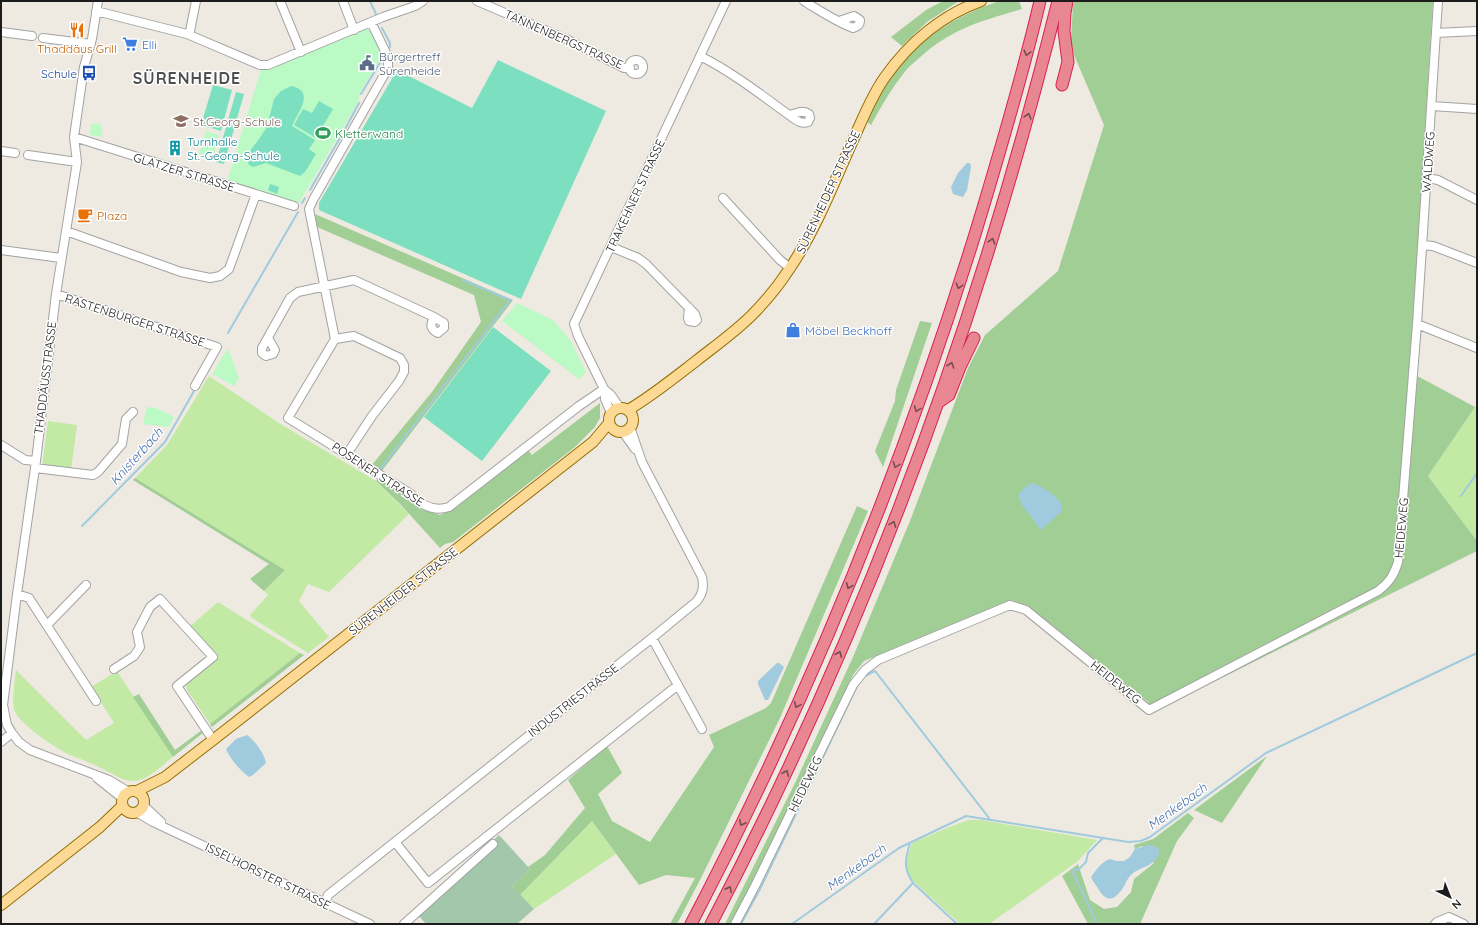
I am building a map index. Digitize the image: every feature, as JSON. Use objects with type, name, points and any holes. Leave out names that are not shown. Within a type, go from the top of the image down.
[{"type":"highway","points":[[1032,1],[1037,16]]},
{"type":"highway","points":[[691,924],[768,769],[820,655],[910,428],[958,290],[995,168],[1040,1]]},
{"type":"highway","points":[[711,924],[786,774],[836,663],[918,458],[939,402],[976,291],[1011,177],[1042,68],[1058,1]]},
{"type":"highway","points":[[1062,85],[1068,62],[1064,31],[1067,1]]},
{"type":"highway","points":[[939,402],[949,394],[974,338]]},
{"type":"main road","name":"SÜRENHEIDER STRASSE","points":[[1,906],[621,420],[752,315],[775,288],[804,247],[820,215],[867,109],[885,77],[909,49],[932,28],[957,11],[981,1]]},
{"type":"street","name":"THADDÄUSSTRASSE","points":[[98,1],[91,44],[84,67],[74,137],[77,162],[61,258],[35,464],[4,680],[4,710],[7,725],[12,734],[19,742],[30,750],[109,780],[133,802]]},
{"type":"street","points":[[187,34],[190,31],[196,1]]},
{"type":"street","points":[[280,1],[301,52]]},
{"type":"street","points":[[343,1],[354,30]]},
{"type":"street","points":[[96,11],[187,34],[260,65],[268,65],[371,22],[415,6],[423,1]]},
{"type":"street","name":"TANNENBERGSTRASSE","points":[[477,1],[566,39],[624,68],[630,68]]},
{"type":"street","name":"TRAKEHNER STRASSE","points":[[621,420],[605,399],[605,390],[578,336],[574,324],[726,1]]},
{"type":"street","points":[[804,1],[839,21]]},
{"type":"street","name":"WALDWEG","points":[[1417,324],[1438,1]]},
{"type":"street","points":[[348,454],[372,416],[399,380],[404,372],[404,365],[400,358],[354,336],[335,339],[309,209],[388,68],[388,57],[371,22]]},
{"type":"street","points":[[1436,33],[1477,31]]},
{"type":"street","points":[[1,32],[32,36]]},
{"type":"street","points":[[43,38],[91,44]]},
{"type":"street","points":[[700,56],[735,76],[789,115]]},
{"type":"street","points":[[1432,106],[1477,109]]},
{"type":"street","name":"GLATZER STRASSE","points":[[74,137],[294,206]]},
{"type":"street","points":[[1,151],[15,153]]},
{"type":"street","points":[[28,155],[77,162]]},
{"type":"street","points":[[1427,178],[1438,180],[1477,200]]},
{"type":"street","points":[[66,231],[181,272],[210,278],[220,276],[229,269],[256,194]]},
{"type":"street","points":[[723,198],[780,260],[790,268]]},
{"type":"street","points":[[1423,245],[1433,246],[1477,263]]},
{"type":"street","points":[[611,247],[638,258],[646,264],[689,308]]},
{"type":"street","points":[[1,250],[61,258]]},
{"type":"street","points":[[268,338],[290,298],[298,292],[354,280],[434,317]]},
{"type":"street","name":"RASTENBURGER STRASSE","points":[[56,294],[217,348],[195,386]]},
{"type":"street","points":[[1417,324],[1477,348]]},
{"type":"street","name":"HEIDEWEG","points":[[735,924],[756,886],[853,685],[865,670],[878,660],[1010,605],[1026,610],[1149,710],[1378,591],[1386,585],[1394,574],[1398,562],[1417,324]]},
{"type":"street","name":"POSENER STRASSE","points":[[335,339],[288,418],[411,494],[422,504],[441,510],[449,506],[578,406],[605,390]]},
{"type":"street","points":[[1,445],[25,460],[35,464],[93,475],[98,472],[122,444],[126,418],[133,412]]},
{"type":"street","name":"INDUSTRIESTRASSE","points":[[324,903],[328,895],[652,638],[697,601],[702,595],[704,586],[702,577],[621,420]]},
{"type":"street","points":[[46,625],[86,585]]},
{"type":"street","points":[[17,594],[29,598],[96,701]]},
{"type":"street","points":[[114,669],[134,656],[140,647],[137,632],[141,622],[150,607],[160,599],[213,657],[177,686],[213,740]]},
{"type":"street","points":[[652,638],[702,729]]},
{"type":"street","points":[[394,842],[428,883],[678,685]]},
{"type":"street","points":[[1,742],[12,734]]},
{"type":"street","name":"ISSELHORSTER STRASSE","points":[[133,802],[153,822],[370,924]]},
{"type":"street","points":[[404,924],[493,844]]},
{"type":"street","points":[[1435,924],[1449,917],[1464,924]]},
{"type":"green space","points":[[943,1],[959,1],[927,22],[902,46],[891,37],[926,10]]},
{"type":"green space","points":[[1000,1],[1019,1],[1022,9],[966,27],[929,49],[905,71],[890,92],[871,125],[867,122],[888,82],[910,54],[923,42],[952,22],[967,14]]},
{"type":"green space","points":[[1075,1],[1433,1],[1410,372],[1475,407],[1428,476],[1477,541],[1477,551],[1153,712],[1148,702],[1028,606],[1011,600],[864,661],[853,675],[802,783],[732,924],[725,924],[796,781],[853,657],[910,521],[968,368],[985,335],[1058,271],[1104,125],[1074,55],[1071,40],[1073,4]]},
{"type":"green space","points":[[366,29],[371,30],[383,54],[360,93],[358,102],[299,203],[227,182],[261,69],[267,69]]},
{"type":"green space","points":[[498,60],[606,111],[521,299],[319,210],[319,203],[397,70],[472,108]]},
{"type":"green space","points":[[213,85],[232,90],[221,131],[201,125]]},
{"type":"green space","points":[[291,86],[303,92],[304,97],[301,109],[292,126],[315,140],[309,149],[316,154],[305,172],[300,176],[266,163],[253,167],[248,164],[251,149],[267,127],[274,99],[281,91]]},
{"type":"green space","points":[[236,92],[244,94],[224,164],[216,162]]},
{"type":"green space","points":[[319,101],[333,109],[316,138],[294,125],[303,109],[312,113]]},
{"type":"green space","points":[[100,123],[103,137],[90,135],[91,124]]},
{"type":"green space","points":[[206,131],[219,135],[213,157],[199,154]]},
{"type":"green space","points":[[270,184],[279,187],[277,194],[268,190]]},
{"type":"green space","points":[[315,214],[513,300],[381,472],[371,466],[432,392],[481,322],[474,295],[317,227]]},
{"type":"green space","points":[[517,303],[553,320],[571,341],[586,372],[579,379],[502,321]]},
{"type":"green space","points":[[920,321],[932,323],[883,467],[875,451],[895,401],[896,390]]},
{"type":"green space","points":[[493,327],[551,371],[482,461],[424,417]]},
{"type":"green space","points":[[228,348],[239,378],[234,386],[212,374]]},
{"type":"green space","points":[[209,376],[282,425],[376,481],[409,514],[329,592],[308,584],[299,601],[329,637],[308,653],[252,618],[250,615],[268,595],[264,591],[285,570],[135,478],[167,445]]},
{"type":"green space","points":[[600,403],[600,418],[595,427],[575,447],[453,542],[445,544],[440,548],[402,506],[376,481],[379,477],[409,497],[420,509],[440,515],[452,509],[528,450],[532,455]]},
{"type":"green space","points":[[147,407],[156,408],[174,417],[169,427],[143,424]]},
{"type":"green space","points":[[1475,407],[1477,407],[1477,541],[1428,476]]},
{"type":"green space","points":[[48,421],[77,425],[71,470],[42,467]]},
{"type":"green space","points":[[135,478],[285,570],[264,591],[250,579],[269,564],[133,480]]},
{"type":"green space","points":[[857,506],[868,511],[780,718],[677,924],[670,924],[695,878],[666,875],[639,885],[592,821],[520,895],[512,886],[530,869],[528,867],[545,855],[585,808],[568,780],[607,746],[622,773],[598,794],[612,821],[650,842],[714,747],[709,735],[766,708],[771,703]]},
{"type":"green space","points":[[218,602],[300,653],[210,724],[187,690],[186,686],[217,658],[189,627]]},
{"type":"green space","points":[[300,653],[304,655],[212,727],[210,724]]},
{"type":"green space","points":[[16,670],[86,740],[114,723],[91,687],[117,671],[173,757],[149,776],[138,781],[128,781],[64,752],[32,730],[15,712],[13,697]]},
{"type":"green space","points":[[139,694],[175,750],[202,730],[204,732],[173,757],[133,697]]},
{"type":"green space","points":[[1267,756],[1222,823],[1194,810]]},
{"type":"green space","points":[[1188,813],[1194,818],[1177,841],[1140,924],[1088,924],[1062,876],[1078,864],[1090,900],[1104,909],[1117,907],[1131,892],[1134,879],[1154,863],[1142,846],[1135,849],[1134,845],[1153,839]]},
{"type":"green space","points":[[968,820],[981,820],[1097,840],[1078,861],[989,924],[960,924],[913,881],[908,871],[907,862],[912,843]]},
{"type":"green space","points":[[592,821],[616,854],[534,909],[520,895]]},
{"type":"green space","points":[[499,835],[530,869],[512,886],[534,909],[517,924],[426,924],[420,917],[418,918],[413,913]]},
{"type":"water","points":[[967,163],[970,163],[971,167],[967,190],[963,197],[953,194],[951,187],[958,173]]},
{"type":"water","points":[[1032,483],[1049,492],[1062,505],[1061,512],[1041,530],[1022,505],[1018,495],[1024,488]]},
{"type":"water","points":[[777,663],[784,667],[768,700],[765,700],[758,681]]},
{"type":"water","points":[[247,735],[259,748],[266,763],[249,777],[230,757],[226,749],[236,739]]},
{"type":"water","points":[[1149,845],[1155,846],[1159,849],[1157,859],[1132,874],[1117,895],[1111,898],[1106,898],[1091,877],[1099,866],[1110,859],[1124,861],[1130,857],[1135,849]]},
{"type":"waterway","name":"Knisterbach","points":[[370,1],[376,14]]},
{"type":"waterway","name":"Knisterbach","points":[[382,28],[390,43],[390,47]]},
{"type":"waterway","name":"Knisterbach","points":[[361,94],[381,61]]},
{"type":"waterway","name":"Knisterbach","points":[[344,131],[359,103]]},
{"type":"waterway","name":"Knisterbach","points":[[310,190],[341,136]]},
{"type":"waterway","name":"Knisterbach","points":[[302,203],[305,198]]},
{"type":"waterway","name":"Knisterbach","points":[[228,333],[298,212]]},
{"type":"waterway","points":[[381,468],[510,300],[463,280]]},
{"type":"waterway","name":"Knisterbach","points":[[82,526],[165,442],[194,391]]},
{"type":"waterway","points":[[1461,496],[1477,473]]},
{"type":"waterway","name":"Menkebach","points":[[792,924],[899,848],[966,816],[1128,842],[1141,841],[1150,837],[1266,753],[1477,653]]},
{"type":"waterway","points":[[865,676],[875,671],[989,818]]},
{"type":"waterway","points":[[741,924],[760,889],[858,684]]},
{"type":"waterway","points":[[1097,924],[1073,872],[1074,869],[1078,870],[1086,862],[1088,853],[1102,839]]},
{"type":"waterway","points":[[874,924],[913,883],[906,868],[907,854],[910,843]]},
{"type":"waterway","points":[[913,883],[957,924]]},
{"type":"place","name":"Thaddäus Grill","points":[[77,30]]},
{"type":"place","name":"Elli","points":[[130,44]]},
{"type":"place","name":"Bürgertreff Sürenheide","points":[[367,63]]},
{"type":"place","name":"Schule","points":[[89,73]]},
{"type":"place","name":"St.Georg-Schule","points":[[181,121]]},
{"type":"place","name":"Kletterwand","points":[[323,133]]},
{"type":"place","name":"Turnhalle St.-Georg-Schule","points":[[175,148]]},
{"type":"place","name":"Plaza","points":[[85,215]]},
{"type":"place","name":"Möbel Beckhoff","points":[[793,330]]},
{"type":"district","name":"SÜRENHEIDE","points":[[187,78]]}]
